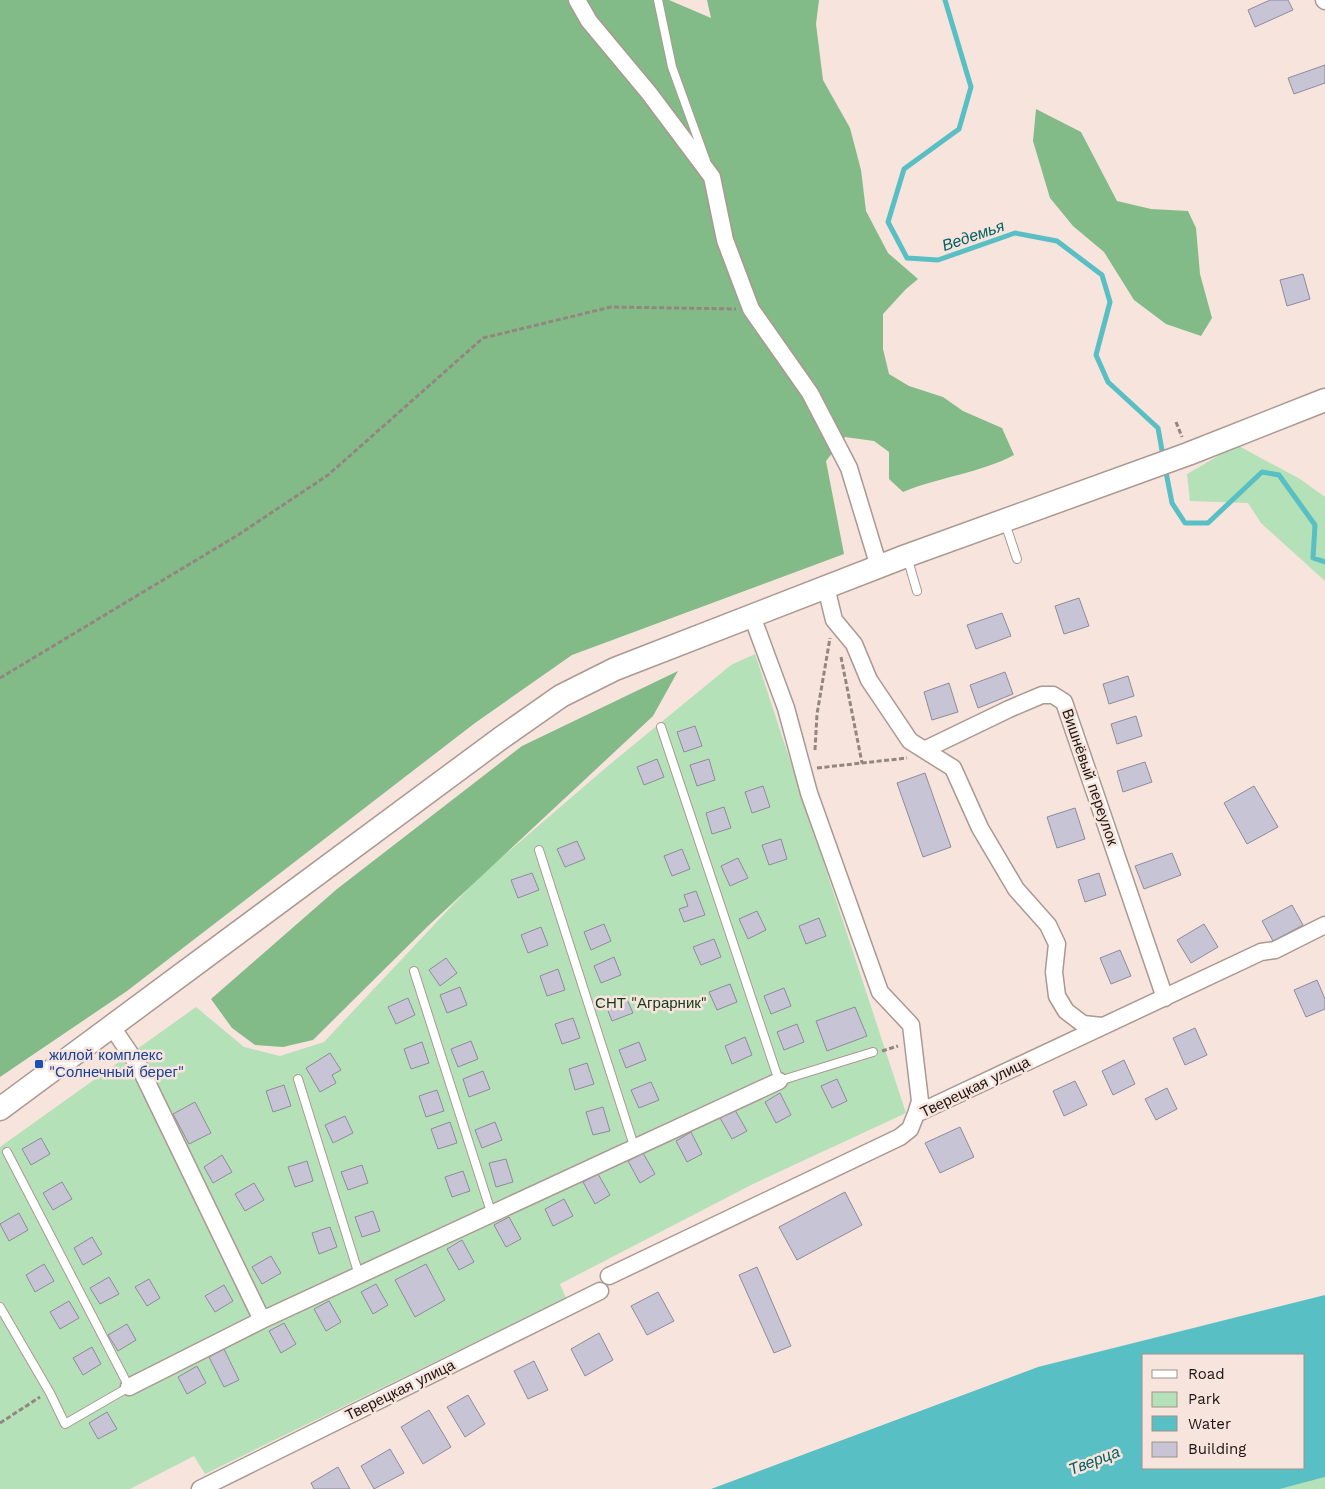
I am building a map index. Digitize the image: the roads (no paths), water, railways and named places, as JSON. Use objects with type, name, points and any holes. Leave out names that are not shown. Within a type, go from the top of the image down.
[{"type":"main road","points":[[0,1109],[554,700],[601,674],[906,556],[1188,454],[1325,400]]},
{"type":"street","points":[[577,0],[589,20],[649,92],[712,177],[725,240],[751,309],[810,393],[849,468],[879,567]]},
{"type":"street","points":[[826,588],[834,620],[854,644],[863,669],[910,741],[952,768],[980,828],[1016,890],[1048,925],[1057,944],[1054,972],[1056,996],[1066,1011],[1084,1024],[1102,1026]]},
{"type":"street","points":[[752,616],[786,708],[809,793],[880,992],[911,1026],[920,1101],[916,1114]]},
{"type":"street","name":"Вишнёвый переулок","points":[[924,750],[1042,695],[1053,695],[1064,702],[1165,998]]},
{"type":"street","name":"Тверецкая улица","points":[[609,1276],[900,1137],[910,1129],[916,1114],[1261,952],[1275,950],[1325,925]]},
{"type":"street","points":[[112,1027],[140,1068],[262,1320]]},
{"type":"street","points":[[129,1387],[262,1320],[492,1215],[634,1146],[779,1080]]},
{"type":"street","name":"Тверецкая улица","points":[[200,1489],[600,1291]]},
{"type":"lane","points":[[658,0],[672,67],[712,177]]},
{"type":"lane","points":[[1004,521],[1017,559]]},
{"type":"lane","points":[[906,556],[917,591]]},
{"type":"lane","points":[[661,727],[779,1080],[873,1052]]},
{"type":"lane","points":[[539,850],[634,1146]]},
{"type":"lane","points":[[414,971],[492,1215]]},
{"type":"lane","points":[[298,1079],[359,1275]]},
{"type":"lane","points":[[0,1307],[65,1424],[129,1387],[7,1152]]},
{"type":"water","name":"Тверца","points":[[1325,1295],[1325,1477],[1280,1489],[711,1489],[1038,1367]]},
{"type":"waterway","name":"Ведемья","points":[[945,0],[971,87],[959,129],[904,169],[888,222],[907,258],[938,260],[1015,233],[1057,241],[1102,275],[1110,302],[1096,355],[1108,382],[1158,428],[1163,456]]},
{"type":"waterway","name":"Ведемья","points":[[1165,467],[1172,503],[1185,523],[1208,523],[1262,472],[1279,475],[1315,525],[1313,558],[1325,562]]},
{"type":"place","name":"жилой комплекс \"Солнечный берег\"","points":[[39,1064]]},
{"type":"park label","name":"СНТ \"Аграрник\"","points":[[651,1003]]}]
